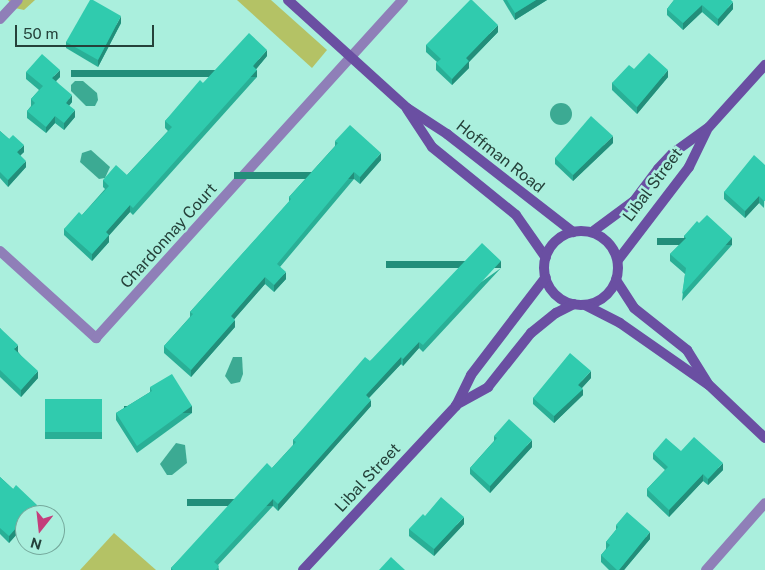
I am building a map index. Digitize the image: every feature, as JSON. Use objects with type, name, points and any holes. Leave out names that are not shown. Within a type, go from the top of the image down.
[{"type":"street","points":[[0,19],[18,0]]},
{"type":"street","name":"Hoffman Road","points":[[288,0],[407,108],[447,134],[573,232]]},
{"type":"street","points":[[351,58],[403,0]]},
{"type":"street","name":"Chardonnay Court","points":[[0,251],[96,338],[351,58]]},
{"type":"street","name":"Libal Street","points":[[592,232],[620,214],[673,153],[709,127],[765,65]]},
{"type":"street","name":"Hoffman Road","points":[[407,108],[432,147],[484,192],[516,215],[546,258]]},
{"type":"street","name":"Libal Street","points":[[618,260],[689,166],[709,127]]},
{"type":"street","points":[[580,304],[604,297],[616,280],[618,260],[608,243],[592,232],[573,232],[556,241],[546,258],[546,277],[556,295],[620,323],[709,385],[765,438]]},
{"type":"street","name":"Libal Street","points":[[456,406],[471,375],[546,277]]},
{"type":"street","points":[[616,280],[634,308],[687,350],[709,385]]},
{"type":"street","name":"Libal Street","points":[[303,570],[456,406],[488,387],[531,332],[556,313],[580,304]]},
{"type":"street","points":[[706,570],[765,503]]},
{"type":"shaded area","points":[[8,0],[35,0],[24,10],[15,8]]},
{"type":"shaded area","points":[[237,0],[271,0],[327,50],[312,68]]},
{"type":"shaded area","points":[[75,81],[83,81],[97,93],[98,100],[95,106],[86,106],[71,91],[71,85]]},
{"type":"shaded area","points":[[561,103],[569,106],[572,114],[569,122],[561,125],[553,122],[550,114],[553,106]]},
{"type":"shaded area","points":[[91,150],[110,167],[105,178],[99,179],[80,162],[82,153]]},
{"type":"shaded area","points":[[233,357],[242,357],[243,374],[240,382],[231,384],[225,376]]},
{"type":"shaded area","points":[[176,443],[185,445],[187,463],[172,475],[167,475],[160,464]]},
{"type":"shaded area","points":[[114,533],[156,570],[80,570]]},
{"type":"building","points":[[90,0],[121,16],[98,60],[66,42]]},
{"type":"building","points":[[470,0],[498,25],[466,58],[469,61],[452,79],[436,63],[441,59],[426,45]]},
{"type":"building","points":[[507,0],[536,0],[515,13]]},
{"type":"building","points":[[674,0],[731,0],[733,2],[718,19],[702,5],[683,23],[667,9]]},
{"type":"building","points":[[249,33],[267,50],[253,66],[257,70],[133,208],[130,205],[106,232],[109,235],[92,254],[64,229],[79,212],[82,215],[109,186],[103,180],[116,165],[127,175],[172,127],[165,121],[200,80],[203,83]]},
{"type":"building","points":[[649,53],[668,70],[637,107],[612,83],[629,65],[634,69]]},
{"type":"building","points":[[42,54],[60,70],[52,78],[72,95],[66,103],[75,110],[64,123],[55,116],[46,127],[27,111],[35,103],[31,99],[43,86],[26,72]]},
{"type":"building","points":[[591,116],[613,136],[573,175],[555,158]]},
{"type":"building","points":[[350,125],[381,153],[360,177],[354,172],[277,264],[286,272],[274,285],[265,277],[231,316],[235,320],[191,370],[164,346],[193,314],[190,312],[291,199],[289,197],[338,143],[335,141]]},
{"type":"building","points":[[0,131],[9,139],[13,135],[24,145],[17,152],[26,161],[8,180],[0,172]]},
{"type":"building","points":[[754,155],[765,165],[765,201],[759,196],[745,211],[724,192]]},
{"type":"building","points":[[707,215],[732,238],[682,294],[686,268],[670,254],[686,238],[684,236],[697,221],[699,223]]},
{"type":"building","points":[[482,243],[501,261],[423,345],[419,342],[403,359],[401,357],[366,395],[371,400],[278,504],[273,499],[214,562],[219,566],[216,570],[173,570],[171,568],[267,463],[272,468],[296,442],[293,440],[365,357],[370,361]]},
{"type":"building","points":[[0,328],[18,345],[14,349],[38,371],[21,390],[0,370]]},
{"type":"building","points":[[570,353],[591,371],[578,385],[583,389],[554,416],[533,398]]},
{"type":"building","points":[[172,374],[192,406],[137,446],[116,413],[152,391],[150,387]]},
{"type":"building","points":[[45,399],[102,399],[102,432],[45,432]]},
{"type":"building","points":[[509,419],[532,440],[490,486],[470,468],[497,438],[494,436]]},
{"type":"building","points":[[694,437],[723,463],[708,479],[703,474],[669,510],[647,489],[668,467],[653,453],[666,438],[681,451]]},
{"type":"building","points":[[0,477],[13,489],[16,485],[37,505],[15,505],[15,529],[9,536],[0,528]]},
{"type":"building","points":[[441,497],[464,517],[434,549],[409,529],[423,514],[425,516]]},
{"type":"building","points":[[627,512],[650,532],[619,570],[617,570],[601,555],[610,545],[606,542],[618,527],[616,525]]},
{"type":"building","points":[[391,557],[405,570],[379,570]]}]
